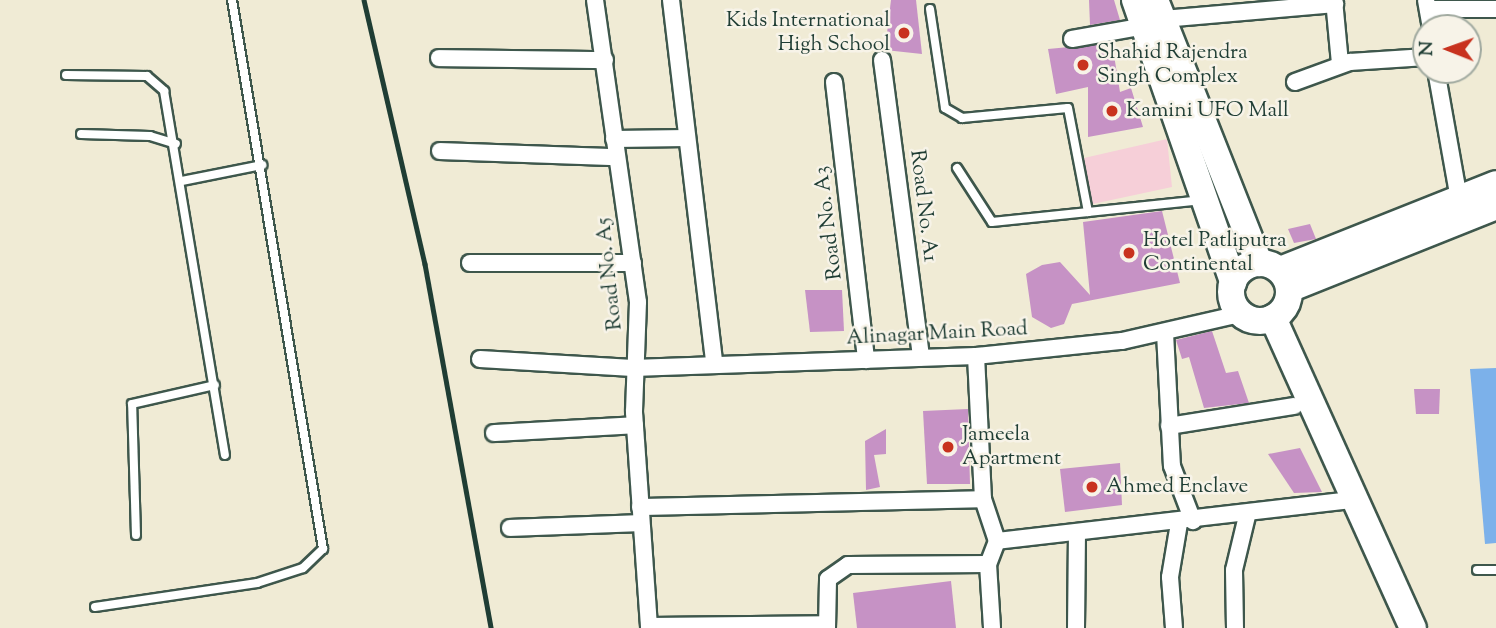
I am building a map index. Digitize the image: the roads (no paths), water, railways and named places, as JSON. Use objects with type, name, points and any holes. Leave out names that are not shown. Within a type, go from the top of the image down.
[{"type":"highway","points":[[1136,0],[1155,15],[1276,274],[1284,309],[1257,318]]},
{"type":"highway","points":[[1155,15],[1233,282],[1257,318],[1398,628]]},
{"type":"highway","points":[[1233,282],[1276,274],[1461,208],[1496,184]]},
{"type":"highway","points":[[1461,208],[1496,206]]},
{"type":"highway","points":[[1257,318],[1294,406],[1342,501],[1413,628]]},
{"type":"street","name":"Road No. A5","points":[[595,0],[633,263],[638,322],[633,368],[635,425],[649,627]]},
{"type":"street","points":[[671,0],[714,363]]},
{"type":"street","points":[[1072,38],[1155,15],[1335,2],[1340,64]]},
{"type":"street","points":[[1427,4],[1496,9]]},
{"type":"street","points":[[439,58],[605,60]]},
{"type":"street","points":[[1295,82],[1340,64],[1412,58]]},
{"type":"street","name":"Road No. A1","points":[[882,60],[921,357]]},
{"type":"street","name":"Road No. A3","points":[[834,82],[866,360]]},
{"type":"street","points":[[1439,84],[1461,208]]},
{"type":"street","points":[[614,139],[687,138]]},
{"type":"street","points":[[440,151],[616,157]]},
{"type":"street","points":[[470,263],[633,263]]},
{"type":"street","name":"Alinagar Main Road","points":[[480,359],[633,368],[714,363],[976,356],[1165,333],[1257,318]]},
{"type":"street","points":[[1165,333],[1172,466],[1186,522],[1170,577],[1174,628]]},
{"type":"street","points":[[976,356],[983,499],[997,541],[988,564],[992,628]]},
{"type":"street","points":[[1169,426],[1294,406]]},
{"type":"street","points":[[494,433],[635,425]]},
{"type":"street","points":[[510,528],[640,515],[983,499]]},
{"type":"street","points":[[997,541],[1247,516],[1342,501]]},
{"type":"street","points":[[1235,628],[1234,570],[1247,516]]},
{"type":"street","points":[[1076,628],[1077,534]]},
{"type":"street","points":[[649,627],[827,626],[828,579],[848,565],[988,564]]},
{"type":"lane","points":[[95,607],[257,583],[303,568],[323,549],[262,165],[232,0]]},
{"type":"lane","points":[[930,9],[945,108],[962,118],[1068,108],[1088,212]]},
{"type":"lane","points":[[66,75],[154,77],[168,103],[225,455]]},
{"type":"lane","points":[[81,134],[149,136],[176,144]]},
{"type":"lane","points":[[182,181],[262,165]]},
{"type":"lane","points":[[957,168],[992,222],[1207,199]]},
{"type":"lane","points":[[136,536],[132,404],[215,385]]},
{"type":"lane","points":[[1477,570],[1496,570]]},
{"type":"water","points":[[1496,368],[1496,543],[1485,544],[1470,369]]},
{"type":"railway","points":[[364,0],[425,264],[491,628]]},
{"type":"place","name":"Kids International High School","points":[[904,33]]},
{"type":"place","name":"Shahid Rajendra Singh Complex","points":[[1083,65]]},
{"type":"place","name":"Kamini UFO Mall","points":[[1112,111]]},
{"type":"place","name":"Hotel Patliputra Continental","points":[[1129,253]]},
{"type":"place","name":"Jameela Apartment","points":[[948,447]]},
{"type":"place","name":"Ahmed Enclave","points":[[1092,487]]}]
